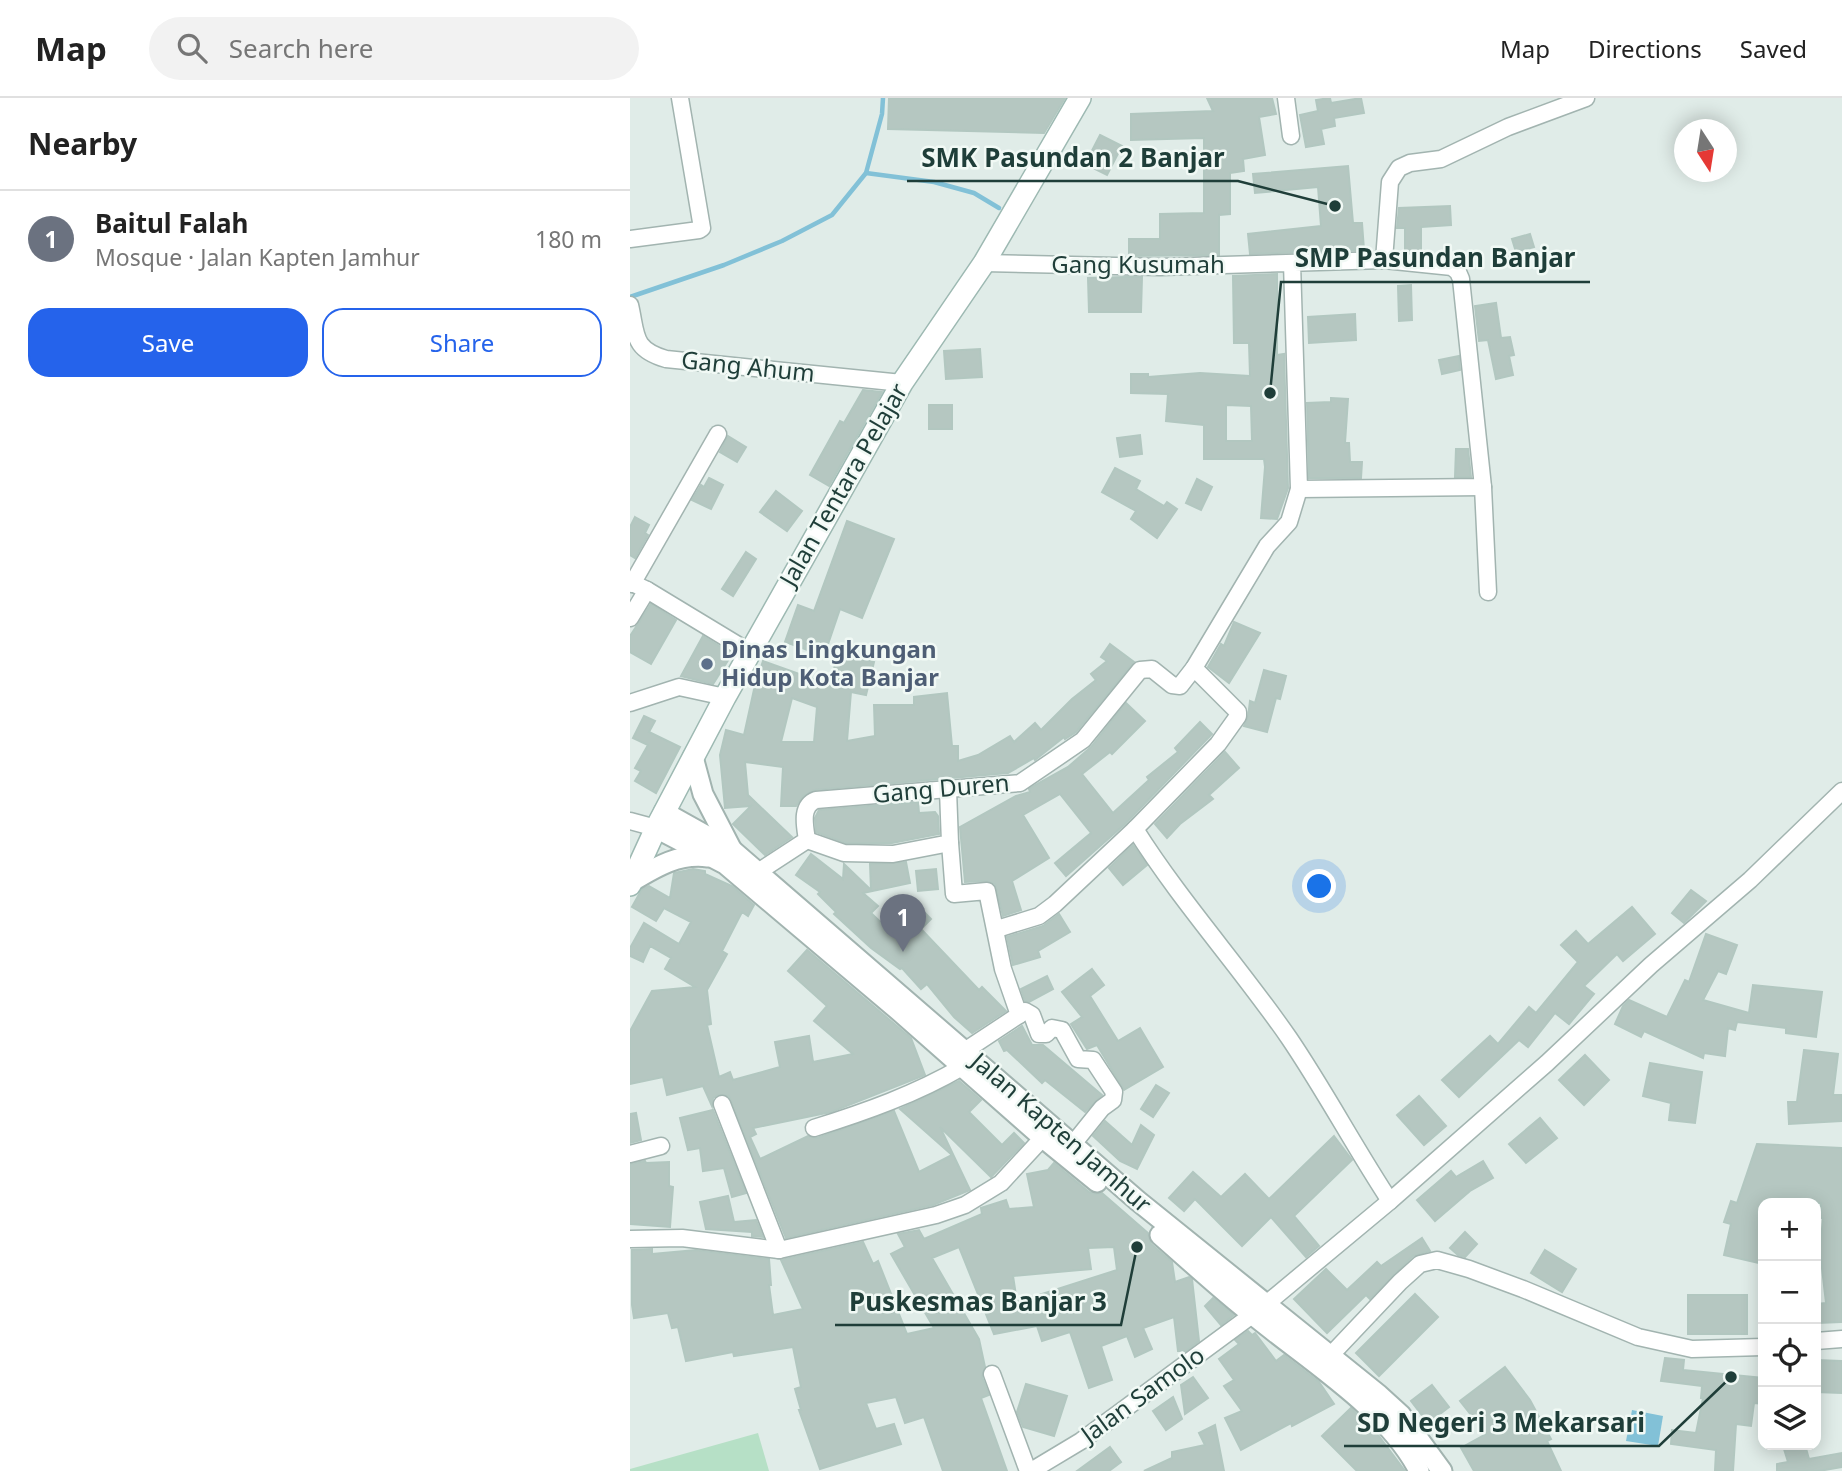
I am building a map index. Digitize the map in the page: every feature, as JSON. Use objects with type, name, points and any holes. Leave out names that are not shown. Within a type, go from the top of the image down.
[{"type":"main road","name":"Jalan Tentara Pelajar","points":[[631,883],[660,820],[786,585],[902,383],[984,263],[1080,98]]},
{"type":"street","points":[[630,239],[702,228],[681,98]]},
{"type":"street","points":[[1286,98],[1291,136]]},
{"type":"street","points":[[1384,260],[1390,182],[1399,168],[1410,163],[1441,159],[1508,127],[1586,98]]},
{"type":"street","name":"Gang Kusumah","points":[[984,263],[1160,267],[1384,260],[1452,267],[1461,279],[1483,487]]},
{"type":"street","points":[[997,929],[1039,916],[1055,904],[1218,744],[1238,716],[1236,708],[1194,668],[1267,546],[1289,522],[1299,489],[1292,263]]},
{"type":"street","name":"Gang Ahum","points":[[630,305],[638,342],[649,354],[666,359],[902,383]]},
{"type":"street","points":[[630,618],[636,585],[718,434]]},
{"type":"street","points":[[1299,489],[1483,487],[1488,592]]},
{"type":"street","points":[[636,585],[751,653]]},
{"type":"street","name":"Gang Duren","points":[[807,840],[805,808],[816,800],[1020,783],[1083,740],[1140,670],[1152,669],[1175,687],[1180,687],[1194,668]]},
{"type":"street","points":[[630,703],[679,687],[725,696]]},
{"type":"street","points":[[631,883],[659,865],[676,858],[728,857],[703,794],[694,757]]},
{"type":"street","points":[[948,790],[954,894],[987,891],[997,929],[1003,969],[1019,1015]]},
{"type":"street","name":"Jalan Samolo","points":[[1030,1471],[1082,1441],[1259,1310],[1390,1201],[1547,1063],[1651,965],[1750,880],[1842,791]]},
{"type":"street","points":[[630,821],[660,820]]},
{"type":"street","name":"Jalan Kapten Jamhur","points":[[660,820],[758,872],[874,981]]},
{"type":"street","points":[[1135,828],[1160,869],[1289,1038],[1390,1201]]},
{"type":"street","points":[[758,872],[807,840],[844,853],[892,854],[950,843]]},
{"type":"street","name":"Jalan Kapten Jamhur","points":[[728,857],[1259,1310],[1329,1357],[1401,1415],[1442,1471]]},
{"type":"street","points":[[814,1128],[870,1110],[934,1083],[1025,1011],[1032,1015],[1039,1034],[1046,1034],[1052,1028],[1062,1030],[1078,1059],[1093,1060],[1114,1093],[1113,1101],[1102,1108],[1073,1143]]},
{"type":"street","points":[[722,1104],[779,1250]]},
{"type":"street","points":[[630,1239],[682,1238],[779,1250],[936,1215],[965,1205],[1001,1183],[1048,1132]]},
{"type":"street","name":"Jalan Kapten Jamhur","points":[[1048,1132],[1073,1143],[1357,1398],[1393,1431],[1419,1471]]},
{"type":"street","points":[[630,1154],[661,1146]]},
{"type":"street","points":[[1329,1357],[1420,1264],[1437,1260],[1523,1289],[1638,1337],[1692,1349],[1758,1347]]},
{"type":"street","points":[[1821,1341],[1842,1339]]},
{"type":"street","points":[[992,1374],[1030,1471]]},
{"type":"green space","points":[[758,1433],[769,1471],[630,1471],[630,1469]]},
{"type":"water","points":[[1632,1410],[1663,1416],[1658,1446],[1626,1441]]},
{"type":"building","points":[[889,98],[1065,98],[1044,133],[888,129]]},
{"type":"building","points":[[1207,98],[1272,98],[1276,114],[1259,117],[1265,155],[1243,159],[1244,171],[1230,173],[1230,214],[1219,215],[1219,255],[1129,256],[1129,239],[1160,239],[1160,214],[1204,213],[1204,138],[1131,140],[1131,114],[1213,111]]},
{"type":"building","points":[[1330,98],[1331,103],[1361,98],[1364,113],[1334,118],[1335,126],[1321,129],[1324,144],[1306,147],[1300,115],[1318,111],[1316,100]]},
{"type":"building","points":[[1100,135],[1122,146],[1107,175],[1085,164]]},
{"type":"building","points":[[1348,166],[1353,223],[1362,223],[1364,250],[1250,254],[1248,234],[1321,226],[1318,187],[1255,193],[1253,174]]},
{"type":"building","points":[[1450,206],[1451,225],[1421,227],[1421,253],[1405,252],[1405,228],[1397,228],[1399,208]]},
{"type":"building","points":[[1530,234],[1534,247],[1516,252],[1512,239]]},
{"type":"building","points":[[1277,274],[1277,355],[1284,354],[1288,488],[1277,519],[1261,518],[1264,459],[1204,459],[1204,425],[1166,421],[1168,394],[1131,393],[1131,374],[1148,374],[1148,377],[1200,373],[1250,376],[1249,343],[1234,343],[1233,276]],"holes":[[[1226,405],[1251,406],[1252,441],[1226,441]]]},
{"type":"building","points":[[1142,277],[1141,312],[1089,312],[1088,278]]},
{"type":"building","points":[[1411,285],[1412,320],[1399,321],[1398,286]]},
{"type":"building","points":[[1496,303],[1501,338],[1510,337],[1514,355],[1509,356],[1513,375],[1496,379],[1488,340],[1479,341],[1475,306]]},
{"type":"building","points":[[1355,314],[1356,340],[1309,343],[1308,317]]},
{"type":"building","points":[[980,349],[982,377],[946,379],[944,351]]},
{"type":"building","points":[[1459,356],[1460,370],[1442,374],[1439,360]]},
{"type":"building","points":[[863,390],[882,392],[829,486],[810,475],[840,421],[844,423]]},
{"type":"building","points":[[1331,398],[1348,399],[1345,443],[1349,443],[1350,462],[1362,462],[1361,478],[1309,478],[1307,403],[1331,402]]},
{"type":"building","points":[[929,405],[952,405],[952,429],[929,429]]},
{"type":"building","points":[[1140,435],[1142,454],[1120,457],[1117,438]]},
{"type":"building","points":[[728,436],[746,447],[737,462],[720,452]]},
{"type":"building","points":[[1456,449],[1468,449],[1471,477],[1455,477]]},
{"type":"building","points":[[1115,468],[1140,481],[1136,489],[1164,506],[1167,502],[1177,509],[1157,538],[1131,519],[1136,511],[1102,492]]},
{"type":"building","points":[[709,478],[723,485],[711,509],[692,500]]},
{"type":"building","points":[[1197,479],[1212,487],[1201,510],[1186,503]]},
{"type":"building","points":[[776,491],[802,511],[787,531],[760,512]]},
{"type":"building","points":[[635,517],[649,525],[645,533],[648,535],[635,558],[630,555],[630,527]]},
{"type":"building","points":[[847,521],[894,539],[862,618],[840,609],[824,656],[785,642],[798,605],[814,611]]},
{"type":"building","points":[[746,552],[756,559],[733,596],[722,589]]},
{"type":"building","points":[[651,604],[676,620],[651,664],[630,652],[630,636]]},
{"type":"building","points":[[1234,622],[1260,633],[1229,683],[1208,667],[1221,644],[1224,646]]},
{"type":"building","name":"Dinas Lingkungan Hidup Kota Banjar","points":[[703,636],[732,654],[713,684],[681,676]]},
{"type":"building","points":[[1110,644],[1134,662],[1076,732],[1065,739],[1064,737],[1035,760],[1034,758],[1008,773],[815,790],[803,796],[796,806],[781,806],[783,767],[745,762],[748,795],[792,837],[765,855],[733,824],[751,806],[725,808],[720,755],[726,730],[744,735],[763,661],[830,685],[838,653],[874,662],[866,695],[851,692],[847,741],[875,736],[874,705],[914,705],[914,697],[947,693],[952,746],[958,746],[958,761],[978,755],[1010,736],[1014,742],[1035,723],[1041,730],[1096,680],[1091,674],[1107,661],[1101,657]],"holes":[[[792,698],[817,707],[814,742],[781,742]]]},
{"type":"building","points":[[1264,670],[1286,676],[1280,699],[1276,698],[1267,732],[1244,726],[1250,701],[1255,703]]},
{"type":"building","points":[[1126,703],[1145,721],[1112,754],[1110,752],[1082,774],[1113,813],[1149,780],[1147,777],[1178,752],[1175,748],[1200,722],[1212,734],[1125,824],[1066,876],[1055,863],[1091,833],[1060,794],[1023,815],[1049,858],[1012,881],[1021,910],[1003,916],[995,884],[987,881],[965,882],[960,827],[1016,796],[1030,792],[1029,789],[1068,767],[1091,747]]},
{"type":"building","points":[[644,716],[655,721],[649,732],[680,747],[656,793],[635,781],[641,771],[635,768],[648,745],[633,738]]},
{"type":"building","points":[[1225,752],[1239,768],[1209,795],[1213,799],[1180,824],[1167,838],[1155,824]]},
{"type":"building","points":[[918,802],[919,813],[935,812],[938,816],[939,834],[892,843],[846,843],[816,832],[815,818],[819,810]]},
{"type":"building","points":[[1133,845],[1147,865],[1123,885],[1109,868]]},
{"type":"building","points":[[811,854],[843,879],[844,864],[871,890],[870,864],[906,862],[910,883],[863,893],[878,906],[871,913],[896,937],[921,909],[931,919],[921,929],[979,990],[982,987],[1006,1011],[972,1033],[954,1017],[927,984],[921,989],[902,968],[871,948],[834,914],[836,912],[818,894],[820,892],[796,875]]},
{"type":"building","points":[[693,869],[705,871],[705,874],[732,886],[754,905],[748,916],[742,912],[722,951],[727,954],[707,990],[711,1024],[707,1025],[719,1077],[730,1072],[733,1080],[780,1067],[775,1042],[809,1036],[813,1062],[853,1054],[814,1021],[827,1006],[788,971],[807,950],[911,1038],[925,1075],[831,1112],[753,1128],[756,1134],[750,1137],[760,1159],[808,1136],[817,1138],[894,1111],[919,1172],[952,1155],[900,1109],[959,1081],[981,1100],[969,1112],[1002,1145],[1014,1133],[1024,1143],[991,1177],[940,1127],[970,1190],[933,1205],[786,1238],[729,1096],[718,1095],[713,1098],[712,1106],[703,1086],[667,1095],[663,1077],[630,1084],[630,1031],[652,991],[695,987],[665,969],[671,958],[650,946],[643,962],[630,956],[630,948],[644,923],[679,944],[691,922],[664,908],[656,921],[632,907],[642,889],[649,886],[670,898],[674,873]]},
{"type":"building","points":[[936,869],[938,889],[918,891],[916,871]]},
{"type":"building","points":[[1691,890],[1706,901],[1684,923],[1672,913]]},
{"type":"building","points":[[1632,907],[1655,934],[1623,961],[1617,954],[1584,986],[1594,994],[1569,1024],[1555,1013],[1528,1047],[1519,1040],[1459,1097],[1442,1080],[1490,1036],[1498,1044],[1529,1007],[1536,1013],[1578,962],[1561,945],[1576,931],[1588,944]]},
{"type":"building","points":[[1059,914],[1070,932],[1038,951],[1040,957],[1013,965],[1007,937],[1043,926]]},
{"type":"building","points":[[1706,934],[1737,945],[1726,974],[1718,971],[1703,1000],[1749,1013],[1753,985],[1822,992],[1816,1037],[1786,1033],[1786,1028],[1737,1022],[1735,1030],[1728,1028],[1725,1056],[1704,1053],[1703,1058],[1644,1031],[1641,1037],[1615,1024],[1623,1006],[1629,1000],[1667,1017],[1685,980],[1689,982]]},
{"type":"building","points":[[1092,969],[1104,985],[1090,996],[1118,1041],[1140,1028],[1163,1067],[1124,1090],[1097,1045],[1087,1049],[1071,1024],[1082,1017],[1062,992]]},
{"type":"building","points":[[1047,976],[1053,989],[1029,1002],[1025,1001],[1021,989]]},
{"type":"building","points":[[1022,1026],[1032,1045],[1043,1045],[1102,1095],[1085,1112],[1045,1080],[1042,1083],[1007,1050],[1004,1051],[999,1041]]},
{"type":"building","points":[[1804,1050],[1838,1054],[1833,1095],[1842,1095],[1842,1121],[1789,1124],[1788,1102],[1797,1102]]},
{"type":"building","points":[[1585,1055],[1609,1080],[1584,1105],[1559,1080]]},
{"type":"building","points":[[1650,1063],[1702,1072],[1695,1123],[1669,1120],[1671,1103],[1643,1096]]},
{"type":"building","points":[[1156,1085],[1169,1093],[1153,1117],[1141,1109]]},
{"type":"building","points":[[1419,1096],[1446,1126],[1424,1145],[1397,1115]]},
{"type":"building","points":[[713,1110],[746,1193],[732,1197],[724,1168],[703,1171],[700,1148],[688,1150],[680,1118]]},
{"type":"building","points":[[636,1113],[641,1140],[630,1143],[630,1114]]},
{"type":"building","points":[[1540,1118],[1557,1138],[1526,1163],[1509,1144]]},
{"type":"building","points":[[1105,1121],[1132,1145],[1141,1125],[1154,1135],[1137,1169],[1120,1161],[1093,1136]]},
{"type":"building","points":[[1334,1136],[1352,1160],[1294,1216],[1319,1246],[1306,1257],[1271,1217],[1242,1246],[1195,1199],[1184,1211],[1169,1198],[1193,1172],[1221,1197],[1245,1174],[1269,1199]]},
{"type":"building","points":[[1757,1144],[1842,1148],[1842,1322],[1821,1323],[1821,1304],[1826,1303],[1821,1260],[1821,1198],[1758,1198],[1758,1263],[1724,1255],[1731,1224],[1724,1222],[1731,1201],[1737,1203]]},
{"type":"building","points":[[645,1161],[669,1162],[669,1186],[673,1187],[670,1227],[630,1224],[630,1164]]},
{"type":"building","points":[[1483,1161],[1493,1178],[1470,1191],[1435,1221],[1417,1200],[1451,1171],[1456,1177]]},
{"type":"building","points":[[1054,1163],[1089,1192],[1102,1193],[1148,1233],[1151,1244],[1172,1262],[1175,1282],[1189,1277],[1192,1279],[1199,1341],[1186,1351],[1178,1351],[1174,1317],[1143,1328],[1152,1349],[1135,1357],[1127,1336],[1101,1346],[1112,1380],[1089,1388],[1070,1332],[1042,1341],[1037,1326],[994,1334],[959,1247],[932,1258],[979,1339],[985,1367],[982,1377],[989,1395],[981,1398],[1007,1471],[943,1471],[924,1417],[905,1423],[896,1397],[866,1403],[876,1429],[894,1424],[901,1444],[820,1469],[799,1410],[795,1389],[801,1387],[793,1347],[734,1356],[733,1352],[686,1361],[678,1327],[672,1328],[668,1313],[634,1318],[632,1250],[652,1249],[652,1254],[696,1250],[769,1259],[773,1315],[803,1309],[781,1260],[863,1242],[873,1264],[878,1261],[907,1334],[934,1328],[891,1254],[905,1247],[898,1234],[919,1230],[924,1239],[982,1214],[981,1208],[1006,1200],[1009,1209],[1034,1207],[1027,1174],[1048,1170]],"holes":[[[1114,1247],[1117,1270],[1017,1302],[1013,1276],[1091,1269],[1088,1248]]]},
{"type":"building","points":[[728,1196],[734,1222],[756,1220],[763,1237],[752,1236],[752,1232],[706,1229],[700,1202]]},
{"type":"building","points":[[1465,1232],[1477,1244],[1465,1257],[1450,1248]]},
{"type":"building","points":[[1422,1238],[1430,1251],[1413,1256],[1370,1299],[1366,1295],[1327,1333],[1294,1299],[1326,1269],[1347,1290],[1377,1262],[1381,1266]]},
{"type":"building","points":[[1545,1250],[1576,1269],[1562,1292],[1531,1273]]},
{"type":"building","points":[[1415,1294],[1438,1317],[1379,1376],[1356,1353]]},
{"type":"building","points":[[1688,1295],[1747,1295],[1747,1334],[1688,1334]]},
{"type":"building","points":[[1213,1298],[1234,1315],[1221,1325],[1205,1306]]},
{"type":"building","points":[[1248,1331],[1252,1335],[1255,1333],[1276,1361],[1284,1355],[1319,1382],[1334,1404],[1241,1450],[1225,1418],[1242,1411],[1224,1386],[1234,1380],[1219,1359],[1239,1344],[1235,1340]]},
{"type":"building","points":[[1665,1358],[1684,1360],[1683,1370],[1758,1378],[1758,1403],[1754,1403],[1751,1426],[1736,1424],[1733,1471],[1715,1471],[1716,1450],[1671,1444],[1672,1430],[1696,1433],[1703,1398],[1702,1386],[1661,1381]]},
{"type":"building","points":[[1821,1360],[1842,1361],[1842,1393],[1821,1392]]},
{"type":"building","points":[[1505,1367],[1530,1400],[1551,1439],[1547,1441],[1561,1471],[1474,1471],[1461,1448],[1486,1434],[1460,1401]]},
{"type":"building","points":[[1193,1377],[1208,1398],[1185,1414],[1181,1385]]},
{"type":"building","points":[[1026,1384],[1067,1396],[1054,1436],[1023,1427],[1017,1412]]},
{"type":"building","points":[[1432,1385],[1449,1407],[1428,1423],[1411,1401]]},
{"type":"building","points":[[1173,1397],[1182,1419],[1166,1430],[1153,1411]]},
{"type":"building","points":[[1351,1408],[1378,1435],[1405,1471],[1357,1471],[1322,1436]]},
{"type":"building","points":[[1215,1425],[1224,1471],[1144,1471],[1172,1458],[1172,1452],[1205,1445],[1199,1433]]},
{"type":"building","points":[[1110,1447],[1121,1462],[1109,1471],[1077,1471]]},
{"type":"building","points":[[1784,1450],[1806,1450],[1809,1459],[1842,1453],[1842,1467],[1819,1471],[1777,1471],[1777,1464],[1788,1462]]},
{"type":"waterway","points":[[630,297],[724,265],[782,241],[832,215],[866,173],[882,114],[883,98]]},
{"type":"waterway","points":[[866,173],[934,182],[974,193],[999,208]]},
{"type":"place","name":"SMK Pasundan 2 Banjar","points":[[1335,206]]},
{"type":"place","name":"SMP Pasundan Banjar","points":[[1270,393]]},
{"type":"place","name":"Dinas Lingkungan Hidup Kota Banjar","points":[[707,664]]},
{"type":"place","name":"Baitul Falah","points":[[903,952]]},
{"type":"place","name":"Puskesmas Banjar 3","points":[[1137,1247]]},
{"type":"place","name":"SD Negeri 3 Mekarsari","points":[[1731,1377]]}]
